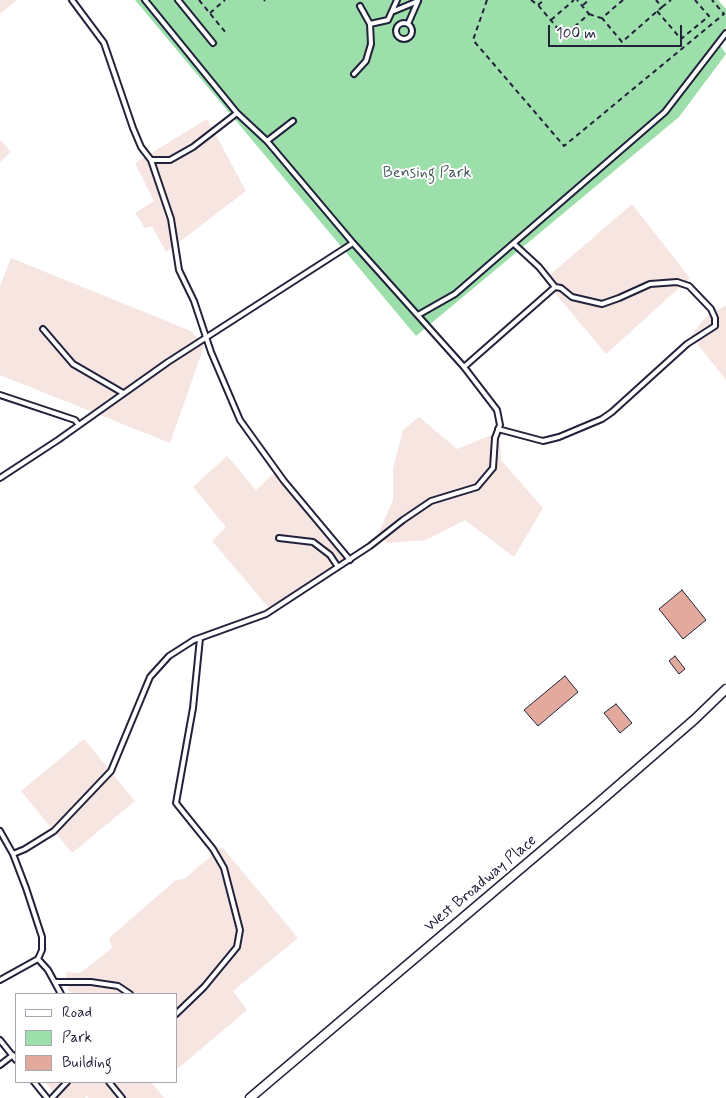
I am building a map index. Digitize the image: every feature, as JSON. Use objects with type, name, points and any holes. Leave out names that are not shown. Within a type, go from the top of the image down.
[{"type":"street","name":"West Broadway Place","points":[[250,1098],[597,804],[695,719],[726,689]]},
{"type":"lane","points":[[72,0],[104,43],[133,128],[141,147],[151,160],[171,219],[179,270],[194,301],[211,352],[247,432],[270,459],[284,481],[350,560]]},
{"type":"lane","points":[[13,854],[25,849],[54,831],[110,771],[150,677],[169,656],[200,638],[266,614],[350,560],[431,501],[478,488],[493,468],[495,438],[500,424],[497,410],[464,367],[353,243],[267,141],[237,113],[145,0]]},
{"type":"lane","points":[[178,0],[213,43]]},
{"type":"lane","points":[[370,24],[388,20],[394,11],[396,0]]},
{"type":"lane","points":[[394,11],[418,0]]},
{"type":"lane","points":[[408,24],[418,0]]},
{"type":"lane","points":[[354,74],[366,61],[371,35],[370,24],[360,6]]},
{"type":"lane","points":[[402,22],[408,24],[412,28],[412,33],[408,38],[401,38],[396,33],[396,28],[402,22]]},
{"type":"lane","points":[[418,315],[456,294],[665,112],[726,33]]},
{"type":"lane","points":[[151,160],[170,160],[193,147],[237,113]]},
{"type":"lane","points":[[267,141],[292,120]]},
{"type":"lane","points":[[0,478],[207,336],[256,307],[353,243]]},
{"type":"lane","points":[[498,429],[543,441],[559,437],[602,419],[687,344],[715,326],[715,318],[711,309],[700,296],[689,286],[677,282],[650,284],[602,304],[572,298],[561,288],[555,287],[539,267],[514,244]]},
{"type":"lane","points":[[464,367],[555,287]]},
{"type":"lane","points":[[43,329],[73,364],[123,393]]},
{"type":"lane","points":[[0,395],[75,420],[79,425]]},
{"type":"lane","points":[[279,538],[313,542],[330,555],[338,567]]},
{"type":"lane","points":[[178,1012],[204,987],[237,947],[240,930],[224,868],[213,848],[176,803],[193,708],[200,638]]},
{"type":"lane","points":[[0,831],[13,854],[42,937],[42,950],[38,959],[0,980]]},
{"type":"lane","points":[[38,959],[60,993]]},
{"type":"lane","points":[[55,982],[91,982],[118,986],[128,993]]},
{"type":"lane","points":[[0,1040],[15,1058]]},
{"type":"lane","points":[[0,1065],[13,1055]]},
{"type":"lane","points":[[35,1083],[47,1098]]},
{"type":"lane","points":[[52,1098],[66,1083]]},
{"type":"lane","points":[[110,1083],[122,1098]]},
{"type":"path","points":[[199,0],[226,33]]},
{"type":"path","points":[[210,13],[225,0]]},
{"type":"path","points":[[487,0],[473,40],[564,146],[724,14],[712,0]]},
{"type":"path","points":[[531,0],[538,5],[564,36],[589,14]]},
{"type":"path","points":[[538,5],[544,0]]},
{"type":"path","points":[[551,20],[576,0],[589,14],[602,18],[622,42],[671,0]]},
{"type":"path","points":[[582,6],[589,0]]},
{"type":"path","points":[[602,18],[623,0]]},
{"type":"path","points":[[656,0],[662,7]]},
{"type":"path","points":[[657,11],[681,39],[709,16],[695,0]]},
{"type":"shaded area","points":[[0,0],[17,0],[0,14]]},
{"type":"shaded area","points":[[207,119],[246,191],[166,252],[152,226],[145,228],[135,213],[154,201],[135,163]]},
{"type":"shaded area","points":[[0,140],[11,152],[0,162]]},
{"type":"shaded area","points":[[632,204],[690,278],[606,354],[544,280]]},
{"type":"shaded area","points":[[11,258],[191,331],[204,346],[170,443],[0,375],[0,286]]},
{"type":"shaded area","points":[[726,305],[726,380],[691,336],[703,320]]},
{"type":"shaded area","points":[[419,417],[457,449],[491,435],[500,441],[501,460],[543,508],[514,557],[465,520],[426,540],[387,543],[379,532],[393,500],[393,469],[403,430]]},
{"type":"shaded area","points":[[227,456],[256,490],[275,472],[345,559],[269,608],[212,541],[226,527],[193,487]]},
{"type":"shaded area","points":[[84,739],[135,801],[72,853],[21,791]]},
{"type":"shaded area","points":[[222,847],[298,938],[233,991],[247,1010],[178,1068],[178,993],[74,993],[68,991],[66,972],[80,973],[112,948],[109,938],[176,880],[184,879]]},
{"type":"shaded area","points":[[46,1083],[152,1083],[164,1098],[88,1098],[87,1096],[85,1098],[58,1098]]},
{"type":"green space","name":"Bensing Park","points":[[135,0],[718,0],[726,9],[726,27],[717,41],[726,54],[679,117],[416,336]]},
{"type":"building","points":[[682,590],[706,620],[683,639],[659,609]]},
{"type":"building","points":[[675,656],[685,669],[679,674],[669,661]]},
{"type":"building","points":[[565,676],[578,692],[538,726],[524,710]]},
{"type":"building","points":[[616,704],[632,723],[620,733],[604,713]]}]
